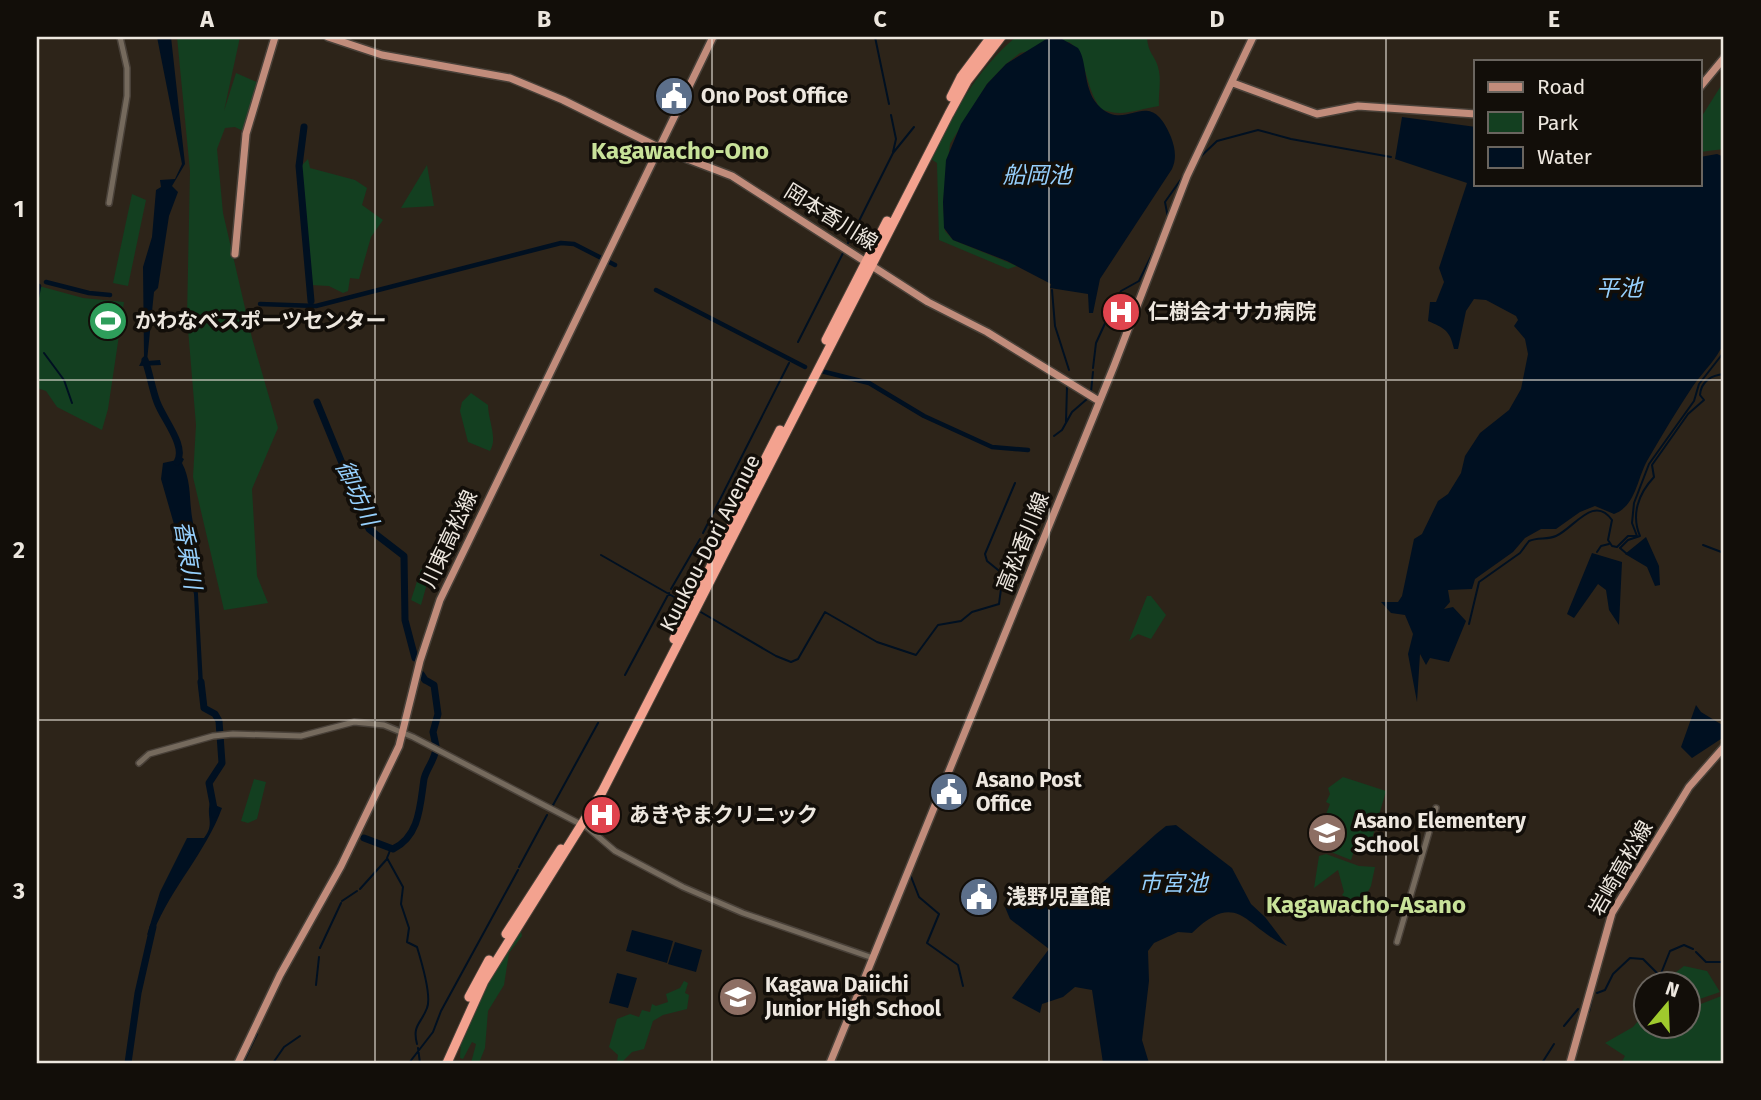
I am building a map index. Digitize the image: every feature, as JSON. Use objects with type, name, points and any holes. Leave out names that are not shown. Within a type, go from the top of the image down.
[{"type":"highway","name":"Kuukou-Dori Avenue","points":[[447,1063],[484,981],[580,825],[645,709],[961,77],[991,37]]},
{"type":"highway","name":"Kuukou-Dori Avenue","points":[[869,262],[967,81],[1001,37]]},
{"type":"highway","name":"Kuukou-Dori Avenue","points":[[441,1063],[478,978],[580,825]]},
{"type":"main road","points":[[236,254],[246,134],[275,37]]},
{"type":"main road","name":"岡本香川線","points":[[328,37],[382,55],[510,78],[746,183],[928,302],[980,328],[1099,401]]},
{"type":"main road","name":"川東高松線","points":[[238,1063],[279,975],[341,866],[404,733],[420,661],[440,600],[713,37]]},
{"type":"main road","name":"高松香川線","points":[[830,1063],[1099,401],[1187,176],[1253,37]]},
{"type":"main road","points":[[1702,85],[1724,58]]},
{"type":"main road","points":[[1233,83],[1317,114],[1358,106],[1474,114]]},
{"type":"main road","name":"岩崎高松線","points":[[1570,1063],[1612,913],[1689,787],[1724,747]]},
{"type":"street","points":[[109,203],[127,96],[127,68],[120,37]]},
{"type":"street","points":[[139,763],[144,756],[201,739],[233,734],[301,736],[363,721],[404,733],[580,825],[638,865],[682,887],[743,913],[873,958]]},
{"type":"street","points":[[1397,942],[1436,808]]},
{"type":"green space","points":[[177,37],[240,37],[224,111],[236,73],[259,83],[245,132],[235,127],[225,128],[217,149],[223,213],[252,338],[278,428],[252,489],[257,576],[268,603],[224,610],[193,477],[196,425],[187,317],[190,171]]},
{"type":"green space","points":[[1016,37],[1147,37],[1157,63],[1160,82],[1159,106],[1123,113],[1101,109],[1091,91],[1079,54],[1069,42],[1020,53],[987,84],[950,144],[943,202],[945,231],[953,240],[1017,266],[1008,269],[939,240],[937,163],[931,159],[977,78]]},
{"type":"green space","points":[[1724,81],[1724,149],[1702,152],[1702,116]]},
{"type":"green space","points":[[308,159],[310,168],[355,180],[367,188],[362,205],[383,220],[371,237],[359,279],[350,278],[348,291],[343,293],[329,286],[311,285],[301,166]]},
{"type":"green space","points":[[427,165],[434,206],[401,208]]},
{"type":"green space","points":[[132,194],[146,200],[128,286],[113,283]]},
{"type":"green space","name":"かわなべスポーツセンター","points":[[39,286],[83,298],[124,302],[108,409],[102,430],[57,407],[46,391],[37,388]]},
{"type":"green space","points":[[471,393],[488,405],[493,435],[490,451],[468,442],[460,411],[462,402]]},
{"type":"green space","points":[[421,569],[430,573],[421,605],[411,600]]},
{"type":"green space","points":[[1147,596],[1151,596],[1166,615],[1151,639],[1138,634],[1129,641]]},
{"type":"green space","points":[[1343,777],[1386,791],[1369,849],[1356,845],[1351,860],[1321,848],[1323,822],[1330,804],[1326,802],[1330,794],[1328,788]]},
{"type":"green space","points":[[254,779],[266,782],[257,819],[248,823],[241,821]]},
{"type":"green space","points":[[1326,854],[1359,866],[1375,867],[1371,886],[1360,907],[1342,895],[1344,892],[1338,870],[1314,888],[1319,856]]},
{"type":"green space","points":[[521,931],[522,936],[509,953],[504,985],[488,1011],[485,1048],[479,1063],[471,1063],[476,1044],[472,1042],[463,1059],[460,1058],[461,1036],[505,948]]},
{"type":"green space","points":[[1684,966],[1707,971],[1720,992],[1702,998],[1702,970],[1679,970]]},
{"type":"green space","points":[[684,981],[688,983],[685,993],[689,995],[687,1009],[663,1015],[653,1021],[644,1049],[632,1052],[621,1063],[617,1062],[618,1055],[609,1047],[617,1019],[630,1014],[639,1017],[642,1010],[650,1012],[652,1004],[656,1006],[668,1002],[666,994],[680,988]]},
{"type":"green space","points":[[1724,995],[1724,1063],[1621,1063],[1625,1056],[1605,1043],[1632,1028],[1632,1040],[1702,1040],[1702,1004]]},
{"type":"water","points":[[157,37],[171,37],[185,164],[172,186],[178,192],[169,216],[158,288],[154,292],[147,361],[160,360],[161,365],[139,366],[144,356],[143,267],[152,237],[156,190],[161,187],[160,180],[175,179],[182,164]]},
{"type":"water","name":"船岡池","points":[[1048,38],[1062,39],[1078,48],[1091,94],[1101,108],[1111,114],[1121,115],[1147,111],[1155,113],[1171,137],[1174,149],[1175,161],[1172,169],[1100,279],[1093,313],[1089,313],[1088,294],[1050,288],[1051,284],[1007,261],[953,240],[944,228],[946,160],[961,124],[987,84],[1006,64]]},
{"type":"water","name":"平池","points":[[1402,117],[1474,127],[1474,186],[1702,186],[1702,157],[1717,154],[1724,157],[1724,342],[1721,349],[1675,413],[1647,461],[1627,505],[1614,514],[1595,506],[1580,512],[1556,529],[1541,529],[1525,538],[1513,552],[1475,579],[1472,589],[1448,590],[1450,602],[1444,609],[1453,607],[1466,621],[1449,662],[1430,658],[1426,665],[1420,654],[1417,702],[1408,654],[1413,634],[1405,615],[1391,613],[1381,602],[1398,602],[1402,596],[1414,539],[1422,534],[1438,501],[1448,494],[1461,473],[1465,456],[1480,433],[1509,410],[1521,389],[1528,354],[1525,339],[1514,326],[1518,320],[1516,316],[1486,300],[1474,299],[1466,311],[1458,349],[1454,349],[1446,330],[1428,321],[1430,302],[1436,302],[1444,282],[1439,268],[1467,183],[1395,159]]},
{"type":"water","points":[[179,456],[184,459],[182,463],[188,479],[194,527],[190,532],[195,541],[203,684],[199,692],[194,594],[161,479],[163,463],[177,460]]},
{"type":"water","points":[[1646,537],[1659,566],[1660,585],[1655,586],[1647,567],[1625,554]]},
{"type":"water","points":[[1592,553],[1622,562],[1619,625],[1609,610],[1606,590],[1598,584],[1574,618],[1567,614]]},
{"type":"water","points":[[1696,705],[1701,712],[1724,726],[1724,737],[1692,758],[1681,747]]},
{"type":"water","points":[[210,803],[222,808],[215,824],[154,931],[147,935],[160,892],[187,838],[204,838],[207,833]]},
{"type":"water","name":"市宮池","points":[[1176,825],[1232,868],[1251,904],[1265,917],[1287,946],[1232,913],[1221,914],[1208,920],[1192,933],[1178,932],[1154,943],[1148,951],[1149,981],[1142,1040],[1149,1063],[1103,1063],[1092,990],[1075,987],[1063,997],[1042,1004],[1040,1013],[1012,998],[1049,949],[1010,919],[1005,907],[1014,903],[1091,893],[1166,826]]},
{"type":"water","points":[[632,930],[673,941],[667,963],[626,951]]},
{"type":"water","points":[[675,942],[702,950],[696,972],[668,964]]},
{"type":"water","points":[[617,973],[637,978],[628,1008],[609,1003]]},
{"type":"waterway","points":[[875,37],[889,104]]},
{"type":"waterway","points":[[891,115],[896,139],[893,152]]},
{"type":"waterway","name":"御坊川","points":[[304,127],[299,166],[311,301]]},
{"type":"waterway","points":[[848,243],[893,153],[914,127]]},
{"type":"waterway","points":[[1196,161],[1217,141],[1258,130],[1291,139],[1391,157]]},
{"type":"waterway","points":[[1168,218],[1165,202],[1184,175]]},
{"type":"waterway","points":[[1109,314],[1121,291],[1139,281],[1158,242]]},
{"type":"waterway","points":[[260,304],[316,306],[561,243],[574,244],[615,265]]},
{"type":"waterway","points":[[798,342],[843,253]]},
{"type":"waterway","points":[[46,282],[89,293],[110,295]]},
{"type":"waterway","points":[[37,297],[39,286]]},
{"type":"waterway","points":[[656,290],[805,367]]},
{"type":"waterway","points":[[1052,290],[1055,326],[1069,370]]},
{"type":"waterway","points":[[1093,368],[1096,343],[1107,319]]},
{"type":"waterway","points":[[1469,624],[1479,582],[1520,553],[1529,541],[1556,536],[1584,515],[1598,510],[1612,520],[1608,540],[1612,546],[1617,547],[1628,536],[1637,536],[1632,523],[1634,503],[1649,464],[1694,401],[1699,384],[1724,352]]},
{"type":"waterway","points":[[44,353],[64,380],[72,403]]},
{"type":"waterway","name":"香東川","points":[[145,360],[157,402],[177,440],[177,462]]},
{"type":"waterway","points":[[703,533],[789,363]]},
{"type":"waterway","points":[[821,371],[869,383],[924,416],[992,447],[1028,450]]},
{"type":"waterway","points":[[1091,392],[1093,372]]},
{"type":"waterway","points":[[1627,554],[1620,548],[1628,540],[1640,536],[1636,513],[1640,498],[1654,477],[1652,465],[1688,414],[1704,400],[1700,395],[1705,382],[1711,377],[1724,374]]},
{"type":"waterway","points":[[1066,422],[1067,387]]},
{"type":"waterway","points":[[1054,436],[1062,430],[1072,412],[1087,399]]},
{"type":"waterway","name":"御坊川","points":[[317,402],[369,529],[404,556],[405,620],[415,658]]},
{"type":"waterway","points":[[699,611],[791,662],[798,659],[825,612],[877,642],[916,655],[938,625],[961,621],[972,612],[999,604],[1003,574],[987,561],[985,554],[1015,483]]},
{"type":"waterway","points":[[671,589],[700,539]]},
{"type":"waterway","points":[[1597,552],[1601,546],[1609,544]]},
{"type":"waterway","points":[[1703,545],[1724,553]]},
{"type":"waterway","points":[[601,555],[688,605]]},
{"type":"waterway","points":[[625,675],[669,593]]},
{"type":"waterway","name":"御坊川","points":[[421,674],[425,680]]},
{"type":"waterway","name":"御坊川","points":[[427,681],[434,685],[438,714],[433,732],[436,746]]},
{"type":"waterway","name":"香東川","points":[[201,682],[204,708],[215,714],[219,721],[222,763],[209,783],[215,814]]},
{"type":"waterway","points":[[552,807],[598,723]]},
{"type":"waterway","name":"御坊川","points":[[364,838],[393,849],[409,836],[420,809],[424,779],[435,753]]},
{"type":"waterway","points":[[519,867],[547,815]]},
{"type":"waterway","points":[[391,848],[387,858],[403,887],[401,904],[409,928],[407,942],[417,947],[427,987],[427,1008],[416,1028],[417,1044]]},
{"type":"waterway","points":[[360,889],[387,859]]},
{"type":"waterway","points":[[409,1063],[433,1032],[441,1011],[518,870]]},
{"type":"waterway","points":[[910,874],[919,897],[939,914],[927,943],[958,965],[963,986]]},
{"type":"waterway","points":[[342,901],[357,891]]},
{"type":"waterway","points":[[320,948],[341,903]]},
{"type":"waterway","name":"香東川","points":[[128,1063],[138,993],[153,927]]},
{"type":"waterway","points":[[1597,993],[1605,990],[1613,974],[1630,958],[1643,959],[1660,976],[1670,951],[1684,945],[1693,949]]},
{"type":"waterway","points":[[1696,952],[1706,962],[1724,962]]},
{"type":"waterway","points":[[316,985],[319,957]]},
{"type":"waterway","points":[[1589,1012],[1592,999]]},
{"type":"waterway","points":[[1564,1026],[1578,1009]]},
{"type":"waterway","points":[[243,1063],[257,1034]]},
{"type":"waterway","points":[[273,1063],[284,1047],[300,1036]]},
{"type":"waterway","points":[[1542,1063],[1554,1044]]},
{"type":"waterway","points":[[418,1048],[420,1063]]},
{"type":"place","name":"Ono Post Office","points":[[674,96]]},
{"type":"place","name":"仁樹会オサカ病院","points":[[1121,312]]},
{"type":"place","name":"かわなべスポーツセンター","points":[[108,321]]},
{"type":"place","name":"Asano Post Office","points":[[949,792]]},
{"type":"place","name":"あきやまクリニック","points":[[602,815]]},
{"type":"place","name":"Asano Elementery School","points":[[1327,833]]},
{"type":"place","name":"浅野児童館","points":[[979,897]]},
{"type":"place","name":"Kagawa Daiichi Junior High School","points":[[738,997]]},
{"type":"district","name":"Kagawacho-Ono","points":[[680,151]]},
{"type":"district","name":"Kagawacho-Asano","points":[[1366,905]]}]
